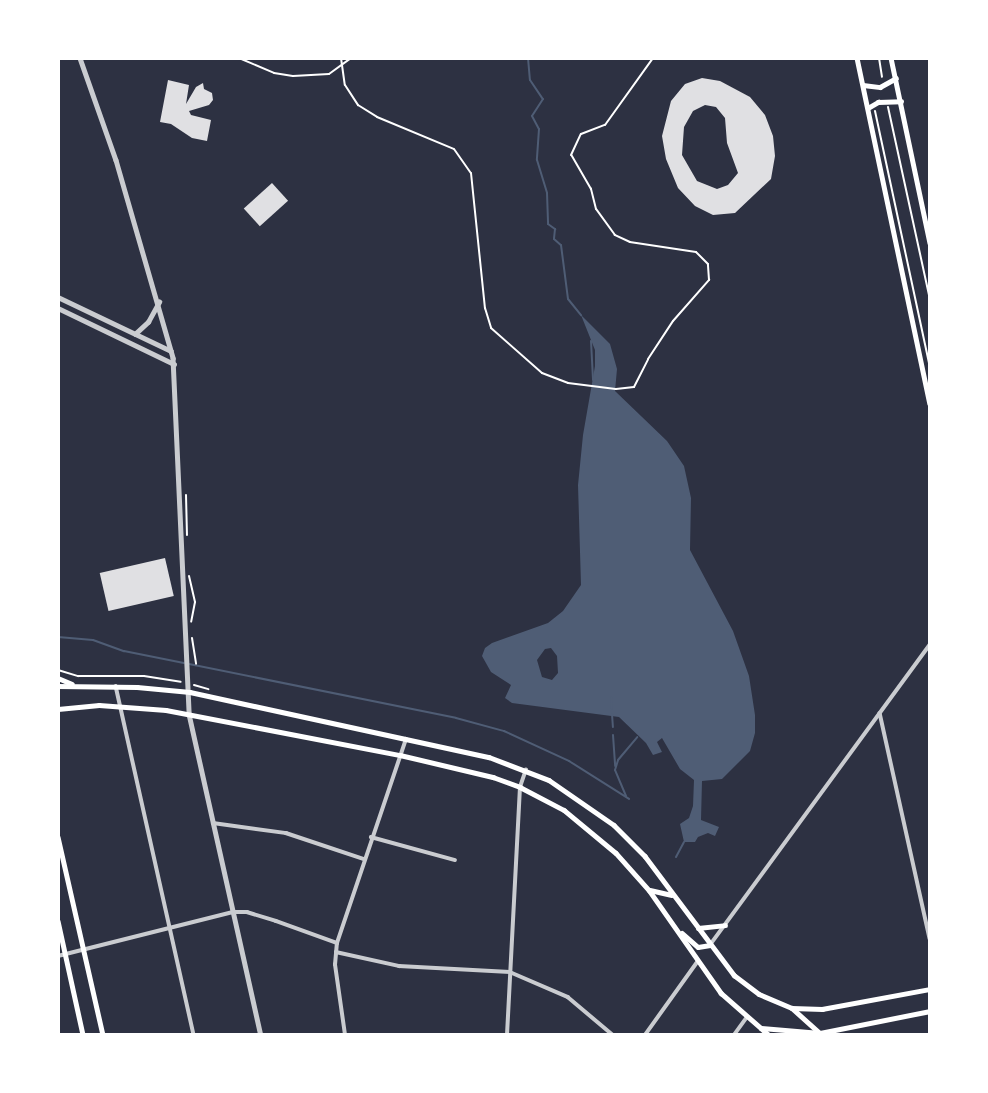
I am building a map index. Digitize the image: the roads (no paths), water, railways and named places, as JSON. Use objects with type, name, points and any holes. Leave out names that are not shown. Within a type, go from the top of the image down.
[{"type":"main road","points":[[857,58],[930,403]]},
{"type":"main road","points":[[891,58],[930,243]]},
{"type":"main road","points":[[863,85],[884,86],[896,78]]},
{"type":"main road","points":[[868,108],[873,103],[901,101]]},
{"type":"main road","points":[[58,678],[76,686]]},
{"type":"main road","points":[[58,686],[116,686],[190,692],[489,757],[526,770],[572,793],[614,825],[645,856],[710,945],[745,985],[792,1008],[822,1034]]},
{"type":"main road","points":[[58,709],[119,706],[190,714],[400,755],[467,770],[520,787],[564,810],[628,864],[721,993],[769,1035]]},
{"type":"main road","points":[[58,837],[103,1035]]},
{"type":"main road","points":[[649,890],[672,895]]},
{"type":"main road","points":[[58,921],[83,1035]]},
{"type":"main road","points":[[674,925],[698,947],[710,945]]},
{"type":"main road","points":[[698,928],[725,925]]},
{"type":"main road","points":[[792,1008],[822,1009],[930,989]]},
{"type":"main road","points":[[761,1028],[822,1034],[930,1011]]},
{"type":"street","points":[[80,58],[116,160],[159,301],[174,364],[190,714],[261,1035]]},
{"type":"street","points":[[58,297],[171,352]]},
{"type":"street","points":[[135,334],[148,322],[159,301]]},
{"type":"street","points":[[58,308],[174,364]]},
{"type":"street","points":[[710,945],[930,644]]},
{"type":"street","points":[[116,686],[194,1035]]},
{"type":"street","points":[[880,713],[930,939]]},
{"type":"street","points":[[345,1035],[337,986],[337,943],[406,738]]},
{"type":"street","points":[[507,1035],[520,787],[526,770]]},
{"type":"street","points":[[213,823],[286,833],[364,859]]},
{"type":"street","points":[[371,837],[455,860]]},
{"type":"street","points":[[58,956],[233,912],[247,912],[337,943]]},
{"type":"street","points":[[336,952],[399,966],[510,972],[568,997],[613,1035]]},
{"type":"street","points":[[645,1035],[698,961]]},
{"type":"street","points":[[734,1035],[747,1017]]},
{"type":"water","points":[[581,315],[610,344],[617,369],[615,391],[667,441],[684,466],[691,498],[690,550],[733,631],[749,676],[755,715],[755,733],[750,751],[722,779],[702,781],[701,820],[719,827],[715,836],[708,833],[698,837],[695,842],[684,842],[680,824],[689,818],[693,806],[694,780],[680,769],[662,738],[657,742],[662,752],[653,755],[646,743],[619,717],[512,703],[505,698],[511,685],[491,672],[482,656],[485,648],[492,643],[548,623],[563,611],[581,585],[578,485],[595,350]],"holes":[[[551,648],[557,656],[558,673],[552,680],[542,677],[537,660],[545,649]]]},
{"type":"waterway","points":[[528,58],[530,80],[543,99],[532,116],[539,129],[537,160],[547,193],[548,224],[555,229],[554,239],[561,245],[568,299],[581,315]]},
{"type":"waterway","points":[[591,341],[593,380]]},
{"type":"waterway","points":[[58,637],[93,640],[124,651],[184,663]]},
{"type":"waterway","points":[[189,664],[456,718],[504,731],[569,761],[629,799]]},
{"type":"waterway","points":[[611,697],[612,709]]},
{"type":"waterway","points":[[612,714],[613,727]]},
{"type":"waterway","points":[[613,735],[615,766]]},
{"type":"waterway","points":[[626,796],[615,770],[618,760],[637,737]]},
{"type":"waterway","points":[[676,857],[684,842]]}]
